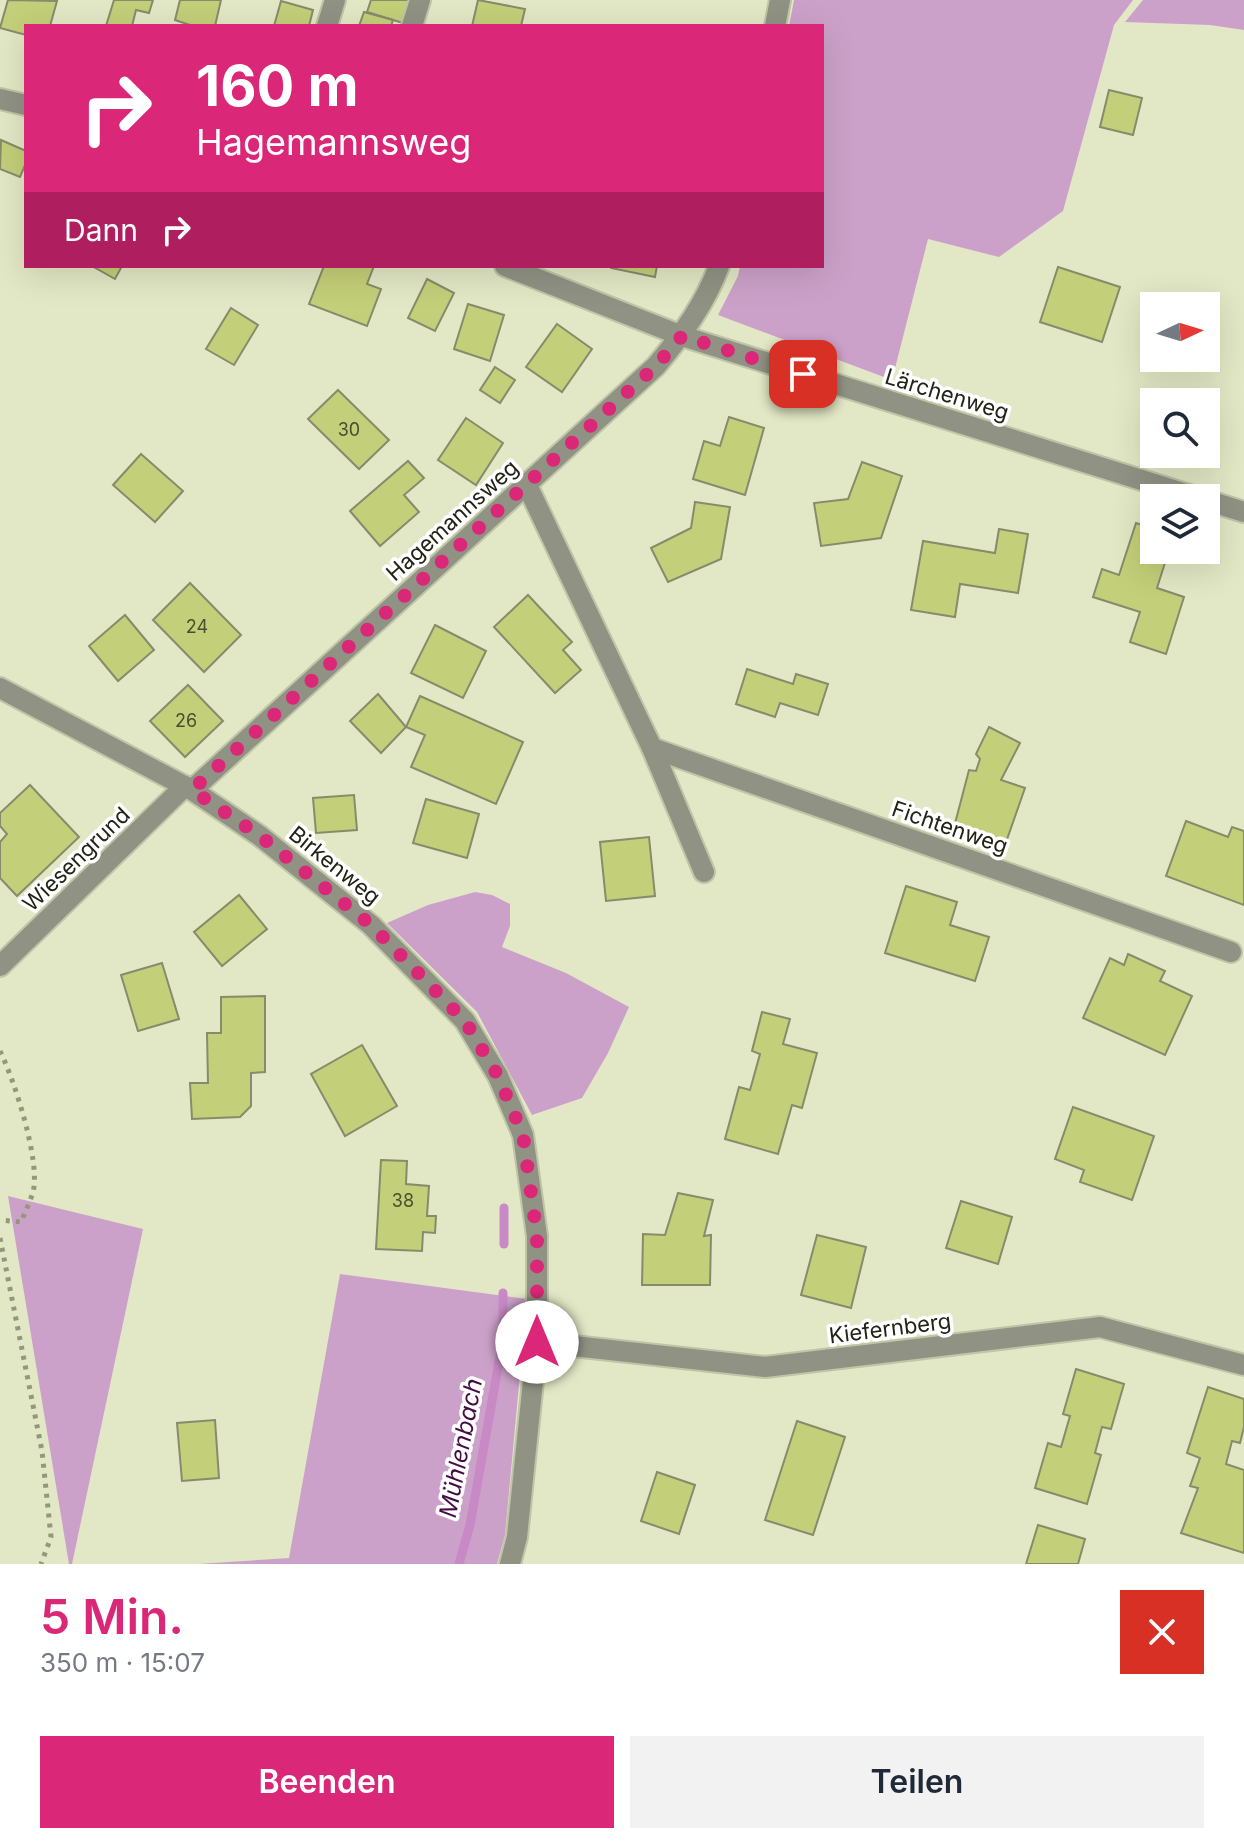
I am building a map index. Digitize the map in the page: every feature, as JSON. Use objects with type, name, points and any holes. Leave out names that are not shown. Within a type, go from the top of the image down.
[{"type":"street","points":[[328,24],[335,0]]},
{"type":"street","points":[[413,24],[420,0]]},
{"type":"street","points":[[775,24],[780,0]]},
{"type":"street","points":[[0,99],[24,105]]},
{"type":"street","name":"Lärchenweg","points":[[510,268],[682,336],[1154,484]]},
{"type":"street","name":"Hagemannsweg","points":[[189,788],[656,366],[682,336],[711,288],[718,268]]},
{"type":"street","points":[[526,483],[652,748],[704,872]]},
{"type":"street","points":[[1220,504],[1244,512]]},
{"type":"street","name":"Birkenweg","points":[[0,688],[189,788],[260,836],[371,925],[465,1021],[498,1076],[523,1135],[537,1236],[537,1342],[517,1537],[510,1564]]},
{"type":"street","name":"Fichtenweg","points":[[652,748],[1231,952]]},
{"type":"street","name":"Wiesengrund","points":[[0,966],[189,788]]},
{"type":"street","name":"Kiefernberg","points":[[537,1342],[765,1367],[1100,1327],[1244,1365]]},
{"type":"path","points":[[0,1051],[18,1098],[31,1151],[34,1190],[21,1222],[0,1220]]},
{"type":"path","points":[[0,1238],[42,1451],[51,1537],[41,1564]]},
{"type":"shaded area","points":[[794,0],[1133,0],[1114,25],[1063,211],[999,257],[928,239],[892,380],[718,315],[740,268],[824,268],[824,24],[789,24]]},
{"type":"shaded area","points":[[1143,0],[1244,0],[1244,30],[1210,25],[1125,22]]},
{"type":"shaded area","points":[[475,892],[492,895],[510,904],[510,926],[502,947],[566,973],[629,1007],[608,1053],[582,1098],[532,1115],[477,1012],[387,923],[428,905]]},
{"type":"shaded area","points":[[8,1196],[143,1229],[72,1564],[69,1564]]},
{"type":"shaded area","points":[[340,1274],[527,1299],[505,1535],[497,1564],[198,1564],[289,1558]]},
{"type":"building","points":[[8,0],[57,1],[51,24],[24,24],[24,34],[0,28]]},
{"type":"building","points":[[114,0],[153,0],[149,13],[136,10],[132,24],[107,24]]},
{"type":"building","points":[[180,0],[221,0],[215,24],[187,24],[175,20]]},
{"type":"building","points":[[371,0],[410,0],[403,23],[367,12]]},
{"type":"building","points":[[478,0],[525,9],[521,24],[472,24]]},
{"type":"building","points":[[281,1],[313,10],[310,24],[275,24]]},
{"type":"building","points":[[364,12],[393,20],[392,24],[360,24]]},
{"type":"building","points":[[1109,90],[1142,98],[1133,135],[1100,127]]},
{"type":"building","points":[[1,140],[24,150],[24,168],[20,177],[0,169]]},
{"type":"building","points":[[1058,267],[1120,287],[1102,342],[1040,322]]},
{"type":"building","points":[[96,268],[121,268],[115,279]]},
{"type":"building","points":[[323,268],[373,268],[367,284],[381,289],[367,326],[309,304]]},
{"type":"building","points":[[611,268],[657,268],[655,277]]},
{"type":"building","points":[[427,279],[454,293],[435,331],[408,318]]},
{"type":"building","points":[[468,304],[504,315],[490,361],[454,349]]},
{"type":"building","points":[[231,308],[258,325],[234,365],[206,349]]},
{"type":"building","points":[[557,324],[592,349],[562,392],[526,367]]},
{"type":"building","points":[[495,367],[515,380],[500,403],[480,390]]},
{"type":"building","points":[[338,390],[389,440],[359,469],[308,419]]},
{"type":"building","points":[[729,417],[764,428],[745,495],[693,479],[704,441],[720,446]]},
{"type":"building","points":[[466,418],[503,443],[476,485],[438,460]]},
{"type":"building","points":[[141,454],[183,491],[155,522],[113,485]]},
{"type":"building","points":[[408,461],[424,478],[404,495],[419,512],[380,546],[350,511]]},
{"type":"building","points":[[862,462],[902,476],[881,538],[821,546],[814,503],[848,499]]},
{"type":"building","points":[[695,502],[730,507],[721,559],[668,582],[651,548],[691,528]]},
{"type":"building","points":[[1136,523],[1140,524],[1140,564],[1165,564],[1157,588],[1184,597],[1166,654],[1130,642],[1140,612],[1093,597],[1102,569],[1119,575]]},
{"type":"building","points":[[999,529],[1028,534],[1018,593],[960,584],[955,617],[911,610],[923,541],[995,553]]},
{"type":"building","points":[[190,583],[241,635],[204,672],[153,620]]},
{"type":"building","points":[[528,595],[572,642],[563,650],[581,670],[555,693],[494,627]]},
{"type":"building","points":[[125,615],[154,650],[118,681],[89,646]]},
{"type":"building","points":[[435,625],[486,651],[463,698],[411,673]]},
{"type":"building","points":[[747,669],[793,684],[796,674],[828,684],[818,715],[780,703],[775,717],[736,704]]},
{"type":"building","points":[[188,685],[223,721],[185,757],[150,721]]},
{"type":"building","points":[[378,694],[406,727],[381,753],[350,721]]},
{"type":"building","points":[[420,696],[523,742],[496,804],[411,767],[425,735],[406,727]]},
{"type":"building","points":[[989,727],[1020,743],[1001,780],[1025,788],[1005,845],[953,831],[969,770],[976,771],[980,759],[976,754]]},
{"type":"building","points":[[30,785],[79,837],[17,896],[0,878],[0,842],[7,834],[0,826],[0,813]]},
{"type":"building","points":[[354,795],[357,830],[316,833],[313,798]]},
{"type":"building","points":[[426,799],[479,814],[467,858],[413,843]]},
{"type":"building","points":[[1186,821],[1228,837],[1232,827],[1244,831],[1244,905],[1166,876]]},
{"type":"building","points":[[649,837],[655,896],[606,901],[600,842]]},
{"type":"building","points":[[906,886],[957,902],[950,925],[989,937],[975,981],[885,953]]},
{"type":"building","points":[[239,895],[267,929],[222,966],[194,932]]},
{"type":"building","points":[[1128,954],[1165,971],[1160,981],[1192,996],[1165,1055],[1083,1018],[1110,958],[1124,965]]},
{"type":"building","points":[[162,963],[179,1019],[138,1031],[121,975]]},
{"type":"building","points":[[265,996],[265,1072],[251,1073],[251,1106],[240,1117],[192,1119],[190,1083],[208,1083],[207,1033],[221,1033],[221,997]]},
{"type":"building","points":[[762,1012],[790,1019],[783,1044],[817,1053],[802,1108],[792,1105],[778,1154],[725,1139],[739,1087],[750,1090],[760,1054],[752,1051]]},
{"type":"building","points":[[362,1045],[397,1106],[345,1136],[311,1074]]},
{"type":"building","points":[[1073,1107],[1154,1136],[1132,1200],[1080,1182],[1084,1170],[1055,1159]]},
{"type":"building","points":[[381,1160],[407,1161],[406,1184],[429,1186],[427,1216],[436,1216],[435,1233],[423,1232],[422,1251],[376,1249]]},
{"type":"building","points":[[678,1193],[713,1200],[704,1236],[711,1235],[710,1285],[642,1285],[643,1234],[665,1235]]},
{"type":"building","points":[[961,1201],[1012,1217],[998,1264],[946,1248]]},
{"type":"building","points":[[817,1235],[866,1247],[851,1308],[801,1295]]},
{"type":"building","points":[[1076,1369],[1124,1384],[1111,1429],[1102,1427],[1095,1453],[1101,1455],[1087,1504],[1035,1488],[1048,1443],[1061,1447],[1070,1416],[1063,1414]]},
{"type":"building","points":[[1208,1387],[1244,1399],[1244,1427],[1240,1443],[1232,1441],[1226,1464],[1244,1470],[1244,1553],[1181,1533],[1198,1488],[1190,1486],[1200,1458],[1187,1453]]},
{"type":"building","points":[[215,1420],[219,1478],[182,1481],[177,1423]]},
{"type":"building","points":[[797,1421],[845,1437],[813,1535],[765,1520]]},
{"type":"building","points":[[657,1472],[695,1485],[679,1534],[641,1521]]},
{"type":"building","points":[[1038,1525],[1085,1539],[1078,1564],[1026,1564]]},
{"type":"waterway","name":"Mühlenbach","points":[[504,1208],[504,1244]]},
{"type":"waterway","name":"Mühlenbach","points":[[459,1564],[470,1525],[503,1339],[503,1293]]},
{"type":"route","points":[[537,1342],[537,1236],[523,1135],[498,1076],[465,1021],[371,925],[260,836],[192,790],[656,366],[682,336],[803,374]]}]
